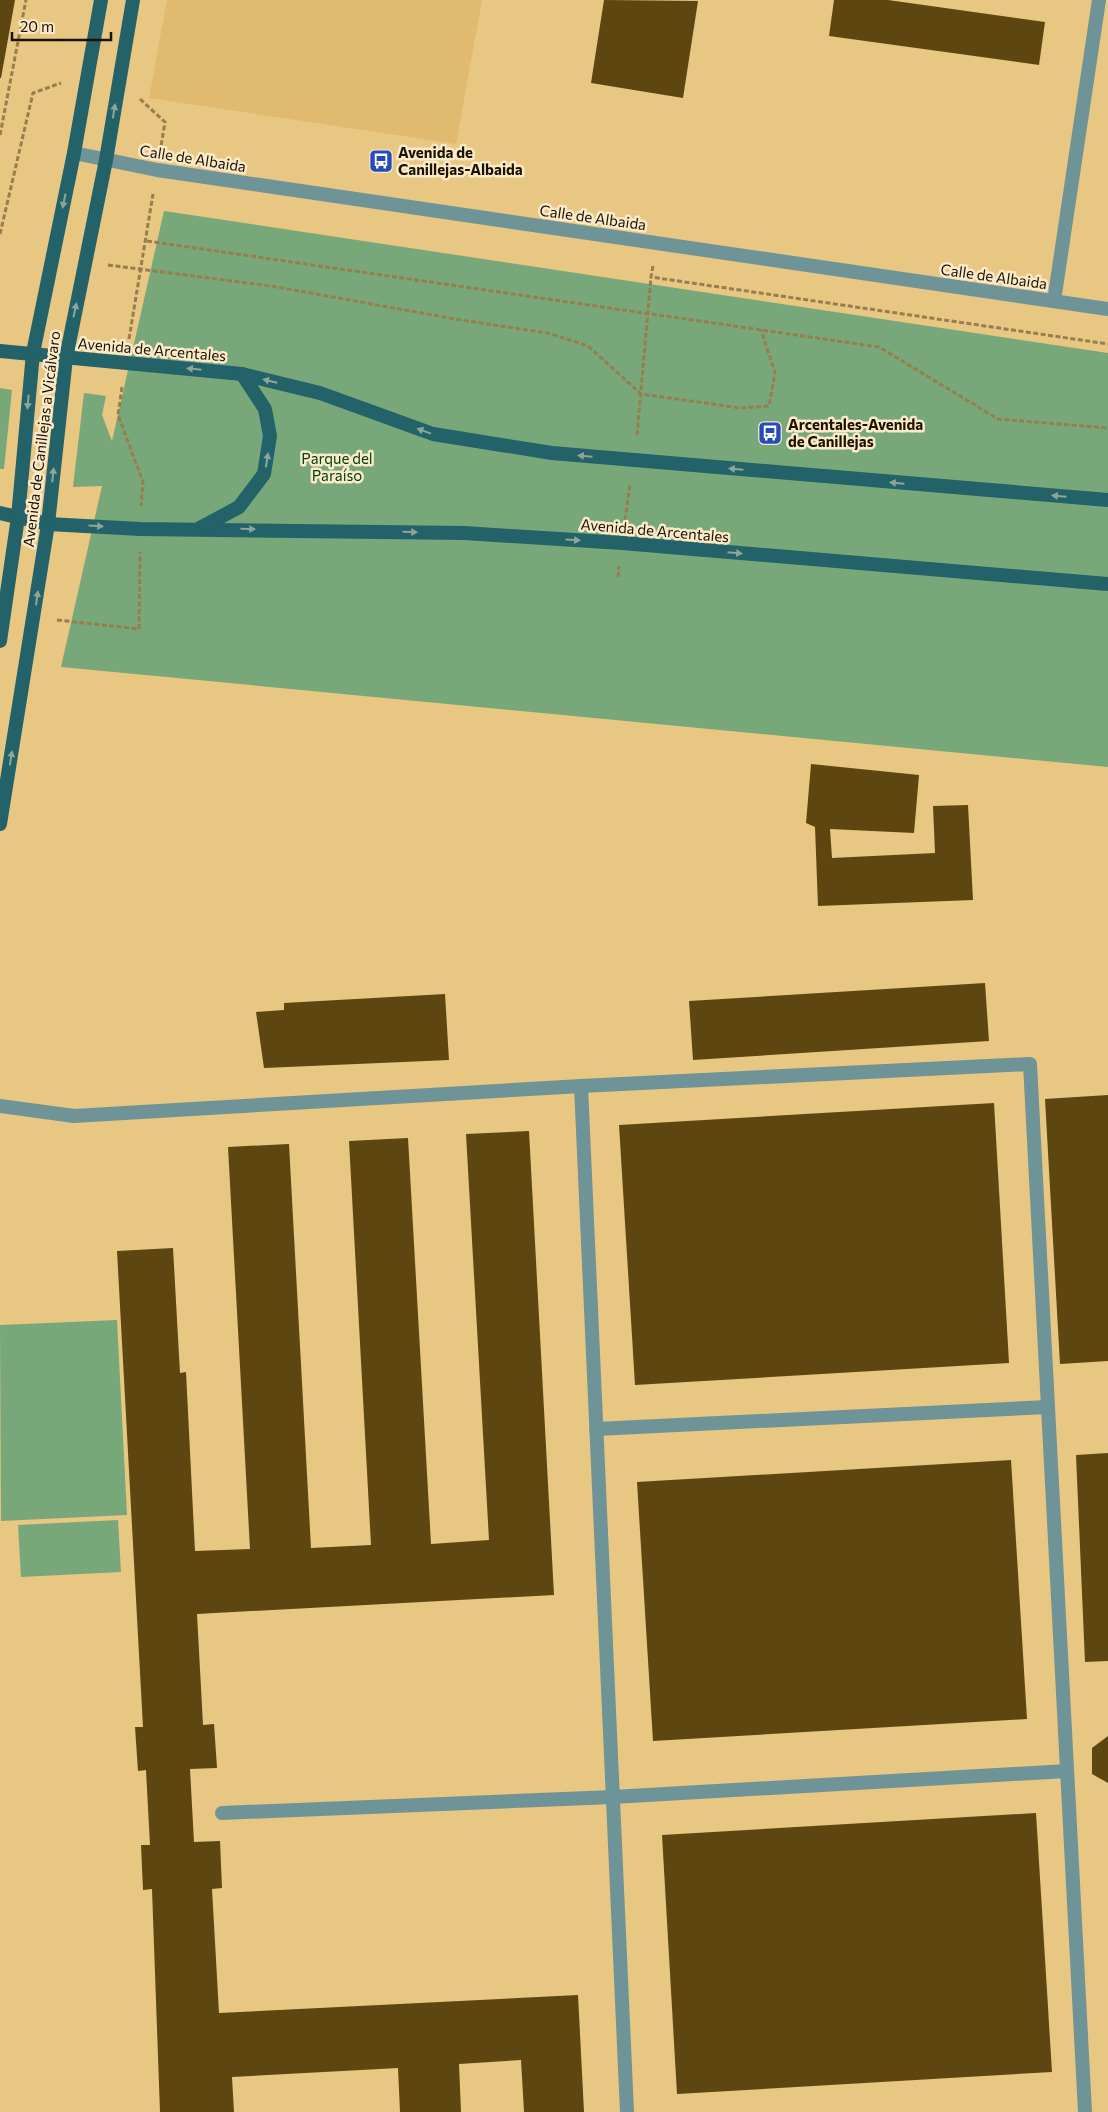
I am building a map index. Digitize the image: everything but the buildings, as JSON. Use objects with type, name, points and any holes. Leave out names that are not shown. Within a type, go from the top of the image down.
[{"type":"main road","name":"Avenida de Canillejas a Vicálvaro","points":[[0,641],[18,517],[33,353],[74,153],[101,0]]},
{"type":"main road","name":"Avenida de Canillejas a Vicálvaro","points":[[0,824],[48,524],[66,358],[106,160],[133,0]]},
{"type":"main road","name":"Avenida de Arcentales","points":[[0,351],[242,374],[320,393],[433,434],[552,453],[1108,500]]},
{"type":"main road","name":"Avenida de Arcentales","points":[[199,528],[239,507],[264,474],[270,436],[265,410],[242,374]]},
{"type":"main road","name":"Avenida de Arcentales","points":[[0,513],[48,524],[140,528],[464,533],[632,544],[1108,584]]},
{"type":"street","points":[[1054,301],[1099,0]]},
{"type":"street","name":"Calle de Albaida","points":[[74,153],[167,171],[1108,309]]},
{"type":"street","points":[[0,1106],[74,1116],[581,1086],[1030,1064],[1086,2112]]},
{"type":"street","points":[[581,1086],[627,2112]]},
{"type":"street","points":[[596,1429],[1047,1407]]},
{"type":"street","points":[[222,1813],[613,1797],[1067,1771]]},
{"type":"path","points":[[0,135],[26,0]]},
{"type":"path","points":[[34,617],[138,629],[143,482],[118,415],[125,362],[147,241],[879,347],[998,419],[1108,428]]},
{"type":"path","points":[[641,394],[655,242]]},
{"type":"path","points":[[86,261],[141,270],[271,286],[461,320],[548,333],[588,346],[641,394],[741,408],[769,406],[775,374],[761,330]]},
{"type":"path","points":[[651,277],[1108,344]]},
{"type":"shaded area","points":[[167,0],[482,0],[456,144],[149,98]]},
{"type":"green space","name":"Parque del Paraíso","points":[[164,211],[1108,353],[1108,767],[61,667],[102,486],[73,487],[84,393],[106,396],[102,415],[112,441]]},
{"type":"green space","points":[[0,388],[12,390],[4,469],[0,469]]},
{"type":"green space","points":[[117,1320],[127,1515],[1,1521],[0,1325]]},
{"type":"green space","points":[[118,1520],[121,1572],[21,1577],[18,1525]]},
{"type":"place","name":"Avenida de Canillejas-Albaida","points":[[381,161]]},
{"type":"place","name":"Arcentales-Avenida de Canillejas","points":[[770,433]]}]
